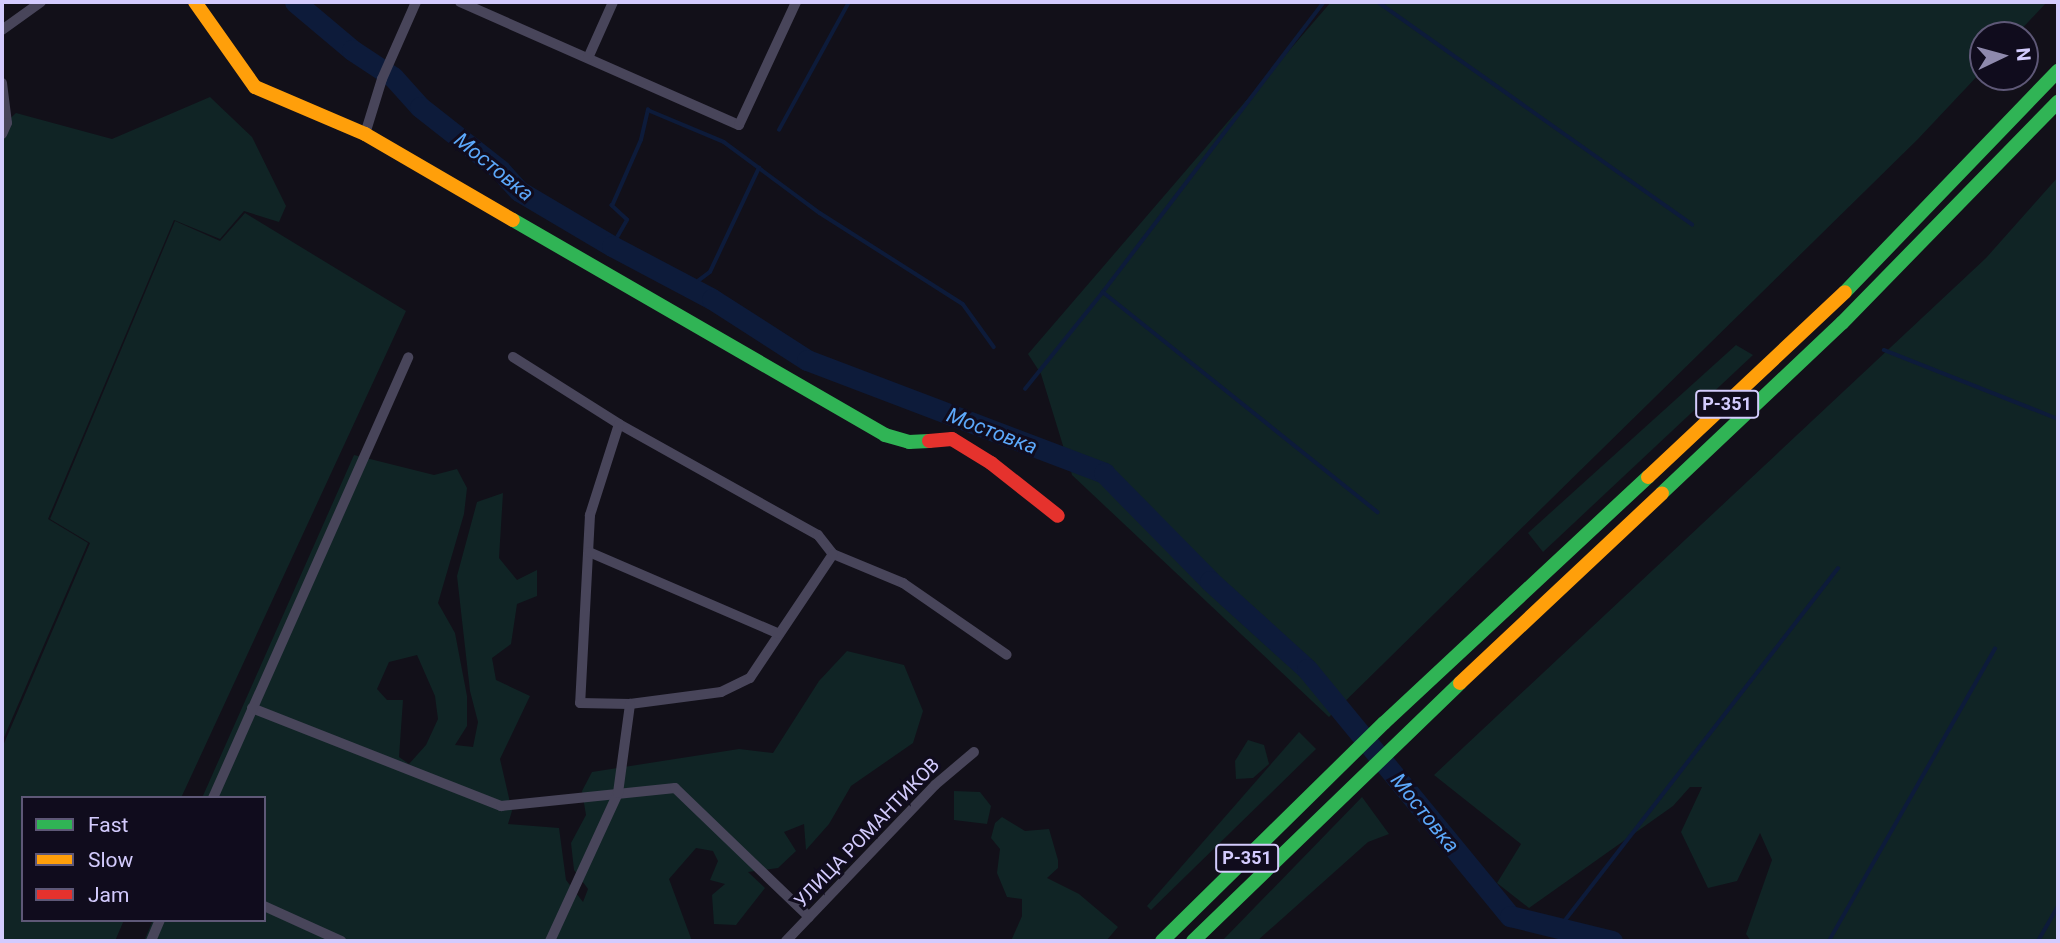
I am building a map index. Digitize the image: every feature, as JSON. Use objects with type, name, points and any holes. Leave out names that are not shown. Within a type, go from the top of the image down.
[{"type":"main road","points":[[195,2],[256,87],[365,134],[885,435],[909,442],[952,439],[991,463],[1058,516]]},
{"type":"main road","name":"Р-351","points":[[1162,941],[1384,723],[1833,306],[2058,71]]},
{"type":"main road","name":"Р-351","points":[[1194,941],[1396,742],[1842,323],[2058,102]]},
{"type":"street","points":[[2,30],[41,2]]},
{"type":"street","points":[[365,134],[382,79],[416,2]]},
{"type":"street","points":[[460,2],[739,125],[796,2]]},
{"type":"street","points":[[588,58],[613,2]]},
{"type":"street","points":[[2,83],[7,123],[2,134]]},
{"type":"street","points":[[214,796],[408,357]]},
{"type":"street","points":[[513,357],[619,424],[818,535],[833,554],[902,583],[1007,655]]},
{"type":"street","points":[[619,424],[590,515],[580,703],[630,704],[721,692],[750,678],[833,554]]},
{"type":"street","points":[[589,552],[779,634]]},
{"type":"street","points":[[550,941],[618,793],[630,704]]},
{"type":"street","points":[[252,708],[501,806],[666,786],[687,795],[809,918]]},
{"type":"street","name":"УЛИЦА РОМАНТИКОВ","points":[[786,941],[935,785],[974,752]]},
{"type":"street","points":[[266,907],[341,941]]},
{"type":"street","points":[[151,941],[159,922]]},
{"type":"green space","points":[[1331,2],[2047,2],[2029,21],[1969,21],[1969,85],[1918,139],[1329,717],[1072,475],[1041,374],[1028,354]]},
{"type":"green space","points":[[210,97],[252,137],[286,206],[279,222],[244,211],[220,239],[174,220],[48,519],[88,543],[2,742],[2,126],[16,113],[112,139]]},
{"type":"green space","points":[[2058,177],[2058,941],[1751,941],[1746,934],[1772,860],[1760,833],[1737,881],[1708,888],[1681,832],[1702,787],[1690,787],[1673,806],[1529,908],[1497,883],[1521,844],[1434,775],[1986,258]]},
{"type":"green space","points":[[245,213],[406,311],[182,796],[21,796],[21,922],[123,922],[115,941],[2,941],[2,748],[90,543],[50,519],[175,221],[220,241]]},
{"type":"green space","points":[[1736,345],[1753,355],[1543,552],[1528,533]]},
{"type":"green space","points":[[354,455],[434,475],[457,469],[467,488],[464,514],[438,603],[455,633],[467,696],[467,726],[455,745],[473,747],[478,722],[470,691],[457,576],[477,502],[503,493],[499,558],[517,580],[537,570],[537,596],[517,604],[511,644],[492,658],[496,680],[530,696],[500,759],[512,811],[508,824],[559,828],[566,880],[583,902],[588,889],[574,870],[571,843],[586,815],[582,791],[592,772],[739,749],[773,753],[819,681],[847,651],[904,665],[923,711],[913,743],[851,786],[829,824],[806,850],[804,824],[784,832],[796,851],[778,868],[748,872],[765,888],[736,925],[714,924],[712,895],[725,884],[710,880],[718,861],[713,851],[696,848],[669,879],[692,941],[144,941],[152,922],[266,922],[266,796],[203,796]],"holes":[[[417,655],[435,696],[438,719],[426,745],[409,764],[399,757],[403,700],[387,700],[377,689],[389,662]]]},
{"type":"green space","points":[[1299,732],[1316,749],[1151,910],[1147,906]]},
{"type":"green space","points":[[1248,740],[1264,745],[1269,764],[1253,778],[1236,779],[1235,761]]},
{"type":"green space","points":[[954,791],[980,792],[991,806],[987,824],[954,820]]},
{"type":"green space","points":[[1362,797],[1389,834],[1368,842],[1257,941],[1222,941]]},
{"type":"green space","points":[[1002,817],[1025,831],[1049,829],[1058,868],[1047,878],[1079,894],[1118,927],[1106,941],[1011,941],[1022,916],[1022,899],[1007,897],[997,873],[1000,849],[991,838],[995,823]]},
{"type":"waterway","name":"Мостовка","points":[[295,2],[352,50],[393,77],[420,107],[500,170],[519,191],[612,246],[712,299],[807,360],[1104,473],[1210,581],[1307,669],[1510,916],[1612,941]]},
{"type":"waterway","points":[[779,130],[849,2]]},
{"type":"waterway","points":[[1103,292],[1324,2]]},
{"type":"waterway","points":[[1378,2],[1692,224]]},
{"type":"waterway","points":[[612,246],[627,220],[612,206],[641,140],[648,110],[724,142],[820,213],[963,304],[994,347]]},
{"type":"waterway","points":[[690,287],[710,272],[759,168]]},
{"type":"waterway","points":[[1025,389],[1103,292],[1378,512]]},
{"type":"waterway","points":[[1884,350],[2058,419]]},
{"type":"waterway","points":[[1559,928],[1838,568]]},
{"type":"waterway","points":[[1829,941],[1995,649]]},
{"type":"waterway","points":[[2038,941],[2058,907]]},
{"type":"traffic: fast","points":[[1845,292],[2058,71]]},
{"type":"traffic: fast","points":[[1662,493],[1842,323],[2058,102]]},
{"type":"traffic: fast","points":[[513,220],[885,435],[909,442],[929,441]]},
{"type":"traffic: fast","points":[[1162,941],[1384,723],[1648,477]]},
{"type":"traffic: fast","points":[[1193,941],[1460,683]]},
{"type":"traffic: slow","points":[[195,2],[255,87],[365,134],[513,220]]},
{"type":"traffic: slow","points":[[1648,477],[1845,292]]},
{"type":"traffic: slow","points":[[1460,683],[1662,493]]},
{"type":"traffic: jam","points":[[929,441],[952,439],[991,463],[1058,516]]}]
